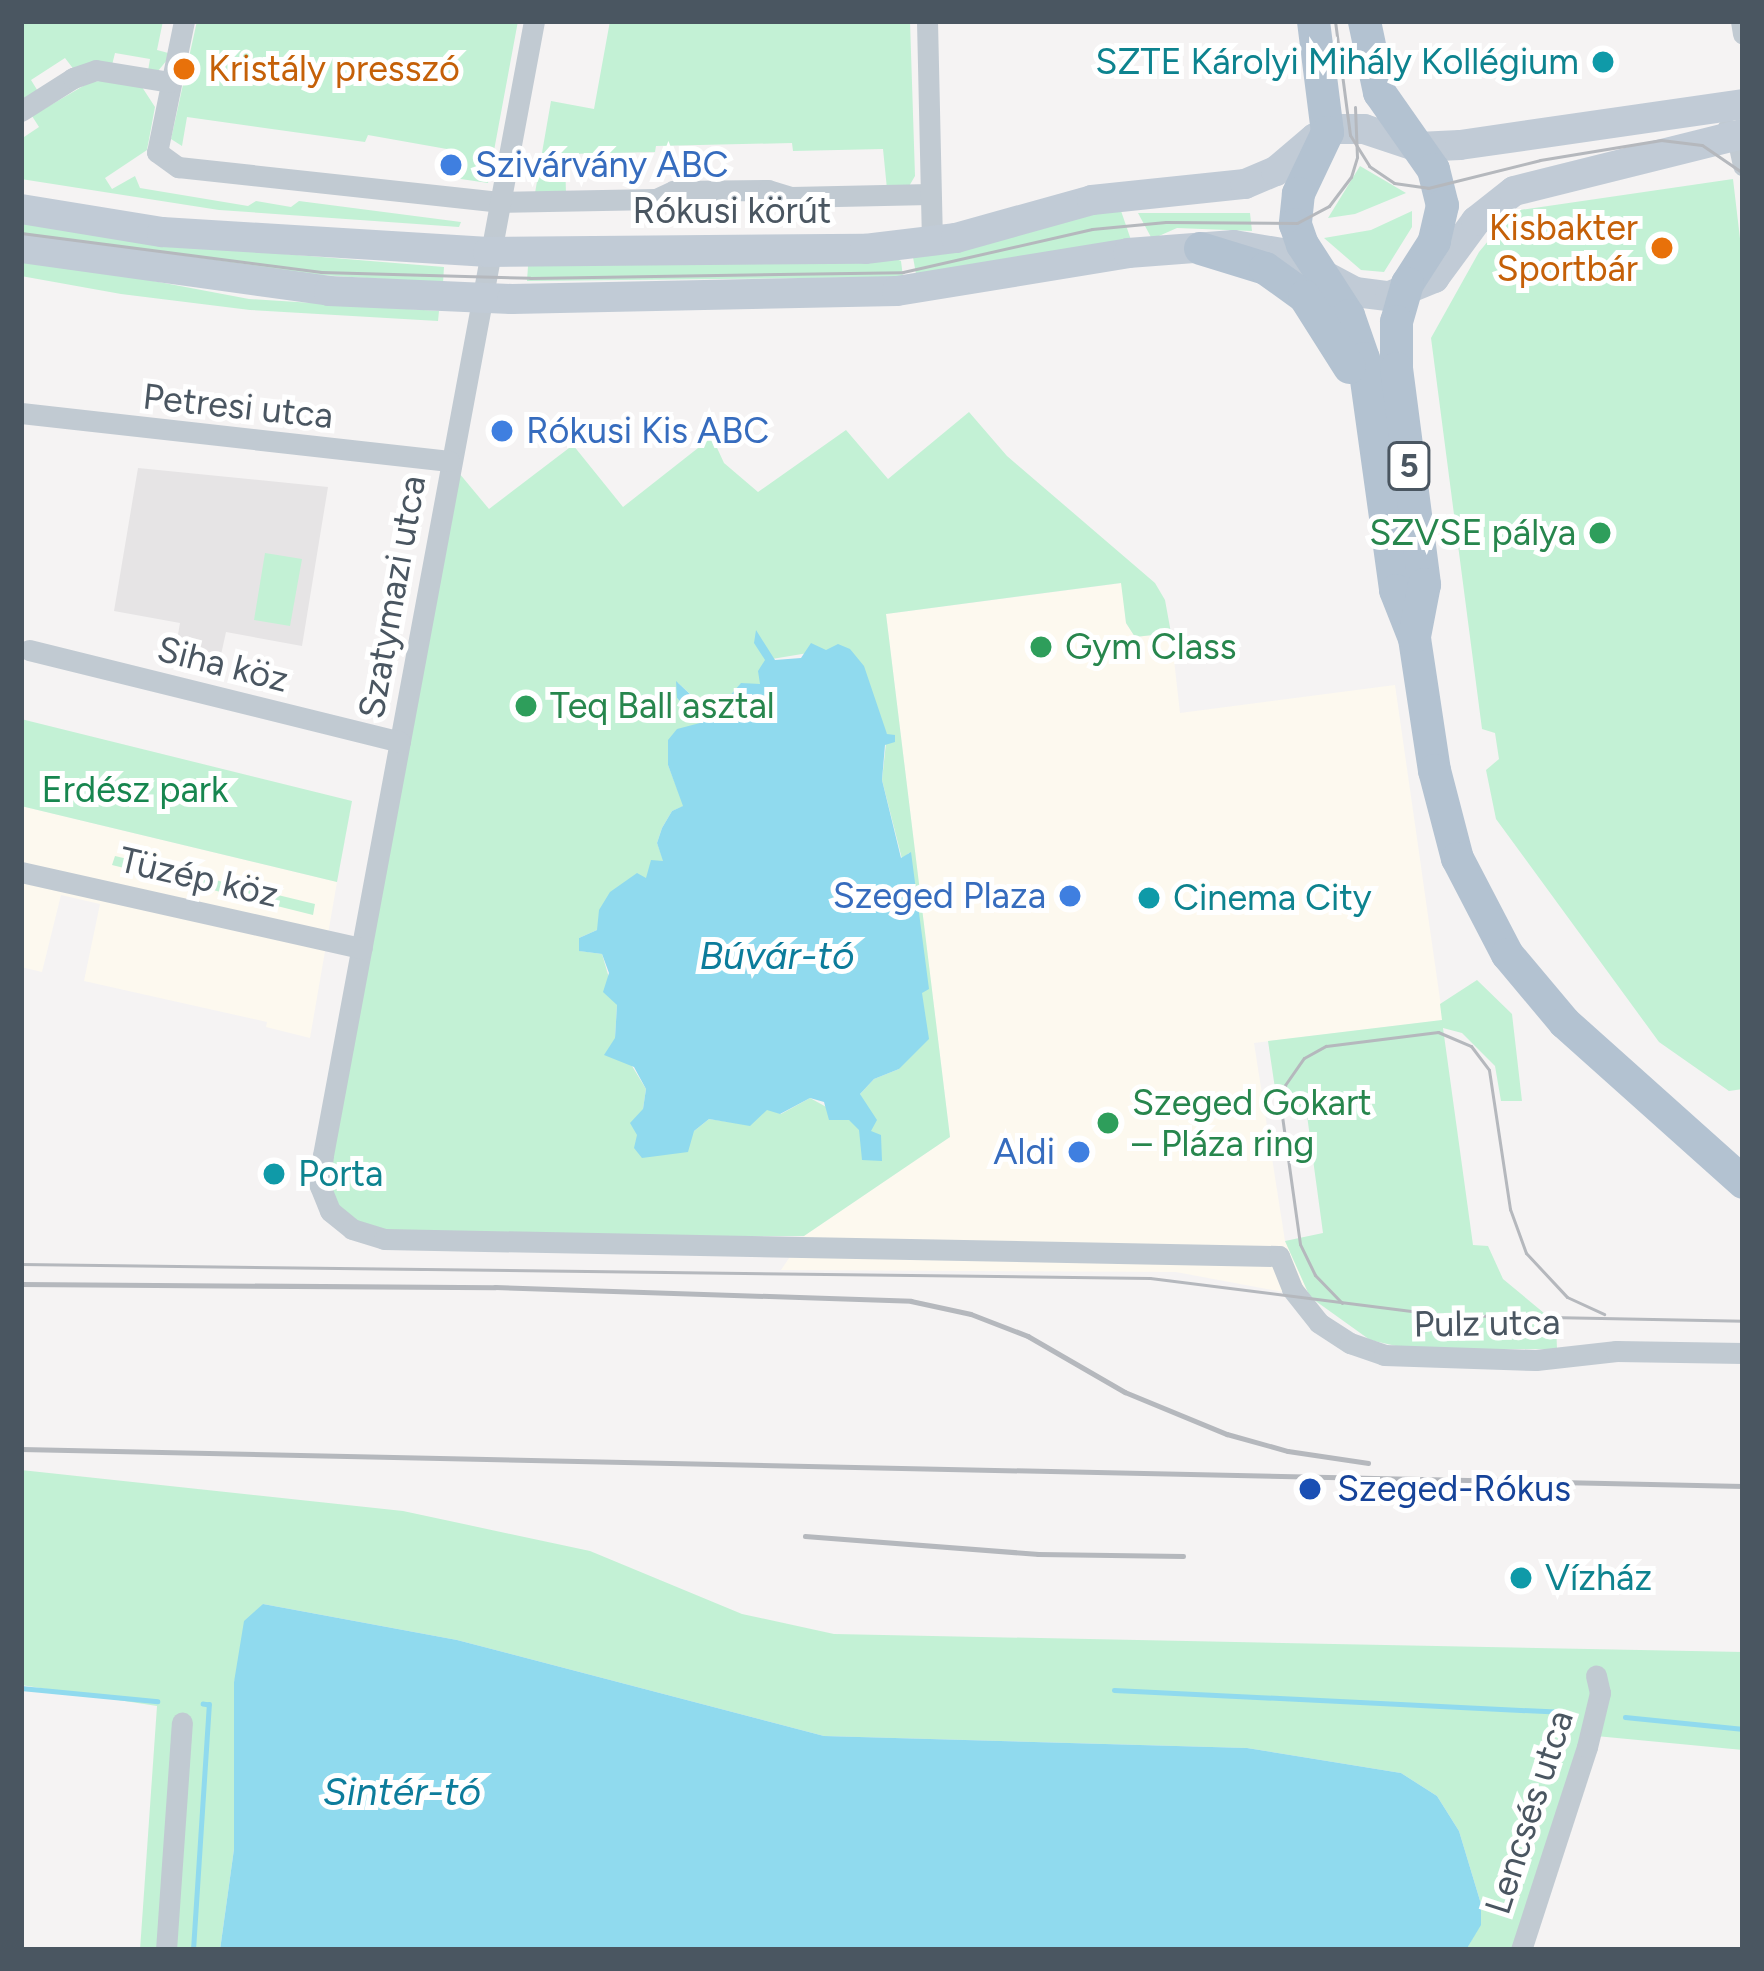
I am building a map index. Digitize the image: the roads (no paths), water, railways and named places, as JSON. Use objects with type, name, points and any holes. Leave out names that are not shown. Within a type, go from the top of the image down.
[{"type":"main road","points":[[1313,21],[1327,132],[1364,128],[1418,147],[1743,104]]},
{"type":"main road","name":"5","points":[[1364,21],[1379,92],[1437,177],[1441,216],[1429,250],[1402,294],[1396,368],[1424,584],[1414,638]]},
{"type":"main road","name":"Rókusi körút","points":[[21,209],[162,232],[488,252],[865,249],[932,242],[1091,200],[1245,184],[1276,171],[1327,132]]},
{"type":"main road","name":"5","points":[[1327,132],[1298,194],[1295,214],[1302,244],[1354,326],[1376,442],[1395,590],[1414,638],[1434,770],[1462,871],[1507,954],[1564,1022],[1743,1182]]},
{"type":"main road","points":[[21,248],[285,286],[480,298],[877,292],[1128,253],[1259,249],[1321,271],[1355,292],[1402,294],[1433,278],[1476,221],[1514,191],[1741,146]]},
{"type":"main road","points":[[1200,248],[1265,268],[1304,296],[1343,351],[1376,442]]},
{"type":"street","points":[[21,111],[73,78],[96,70],[170,82],[184,21]]},
{"type":"street","name":"Szatymazi utca","points":[[534,21],[449,461],[320,1186],[341,1221],[384,1239],[1279,1256]]},
{"type":"street","points":[[927,21],[932,242]]},
{"type":"street","points":[[1741,21],[1743,34]]},
{"type":"street","name":"Rókusi körút","points":[[170,82],[158,152],[178,167],[499,202],[656,199],[673,191],[768,190],[791,197],[930,194]]},
{"type":"street","points":[[1688,112],[1741,146]]},
{"type":"street","name":"Petresi utca","points":[[21,413],[449,461]]},
{"type":"street","name":"Siha köz","points":[[29,650],[400,742]]},
{"type":"street","name":"Tüzép köz","points":[[21,872],[362,948]]},
{"type":"street","name":"Pulz utca","points":[[1279,1256],[1297,1297],[1319,1322],[1349,1343],[1384,1355],[1536,1360],[1616,1351],[1743,1353]]},
{"type":"street","name":"Lencsés utca","points":[[1521,1950],[1598,1684]]},
{"type":"street","points":[[166,1950],[182,1723]]},
{"type":"water","name":"Búvár-tó","points":[[756,630],[775,660],[801,658],[811,643],[826,650],[838,644],[850,649],[864,666],[887,734],[895,735],[895,742],[885,745],[882,780],[901,858],[911,852],[929,989],[922,993],[929,1039],[899,1069],[874,1079],[860,1094],[877,1120],[871,1131],[881,1135],[882,1161],[862,1160],[859,1130],[849,1120],[829,1120],[824,1102],[810,1098],[780,1114],[767,1110],[750,1126],[709,1119],[694,1131],[688,1152],[642,1158],[634,1148],[637,1135],[630,1123],[643,1109],[646,1089],[634,1067],[604,1055],[615,1038],[617,1005],[603,992],[609,973],[602,954],[579,951],[579,938],[597,930],[599,910],[610,892],[637,873],[646,878],[651,860],[663,861],[657,843],[662,828],[672,811],[683,806],[668,765],[668,740],[677,729],[700,723],[677,698],[676,681],[707,710],[711,698],[728,698],[741,683],[760,684],[758,671],[765,660],[754,643]]},
{"type":"water","name":"Sintér-tó","points":[[263,1604],[457,1640],[824,1736],[1247,1748],[1401,1773],[1437,1796],[1459,1831],[1481,1904],[1481,1925],[1466,1950],[220,1950],[234,1849],[234,1682],[244,1621]]},
{"type":"waterway","points":[[21,1688],[157,1701]]},
{"type":"waterway","points":[[1114,1690],[1560,1712]]},
{"type":"waterway","points":[[193,1950],[209,1705],[203,1704]]},
{"type":"waterway","points":[[1625,1717],[1743,1729]]},
{"type":"tram line","points":[[1335,21],[1350,135],[1369,166],[1394,183],[1428,188],[1540,160],[1661,140],[1702,145],[1743,173]]},
{"type":"tram line","points":[[21,233],[321,272],[530,278],[903,272],[1092,229],[1166,222],[1297,223],[1329,206],[1351,177],[1357,157],[1355,107]]},
{"type":"tram line","points":[[1342,1303],[1315,1275],[1300,1244],[1282,1116],[1285,1085],[1304,1058],[1326,1046],[1438,1032],[1471,1046],[1489,1070],[1510,1209],[1526,1253],[1567,1297],[1604,1314]]},
{"type":"tram line","points":[[21,1264],[1150,1278],[1441,1315],[1743,1321]]},
{"type":"railway","points":[[21,1284],[495,1287],[911,1301],[971,1314],[1028,1336],[1125,1392],[1227,1434],[1288,1451],[1368,1463]]},
{"type":"railway","points":[[21,1449],[1743,1486]]},
{"type":"railway","points":[[805,1536],[1038,1554],[1183,1556]]},
{"type":"place","name":"SZTE Károlyi Mihály Kollégium","points":[[1603,62]]},
{"type":"place","name":"Kristály presszó","points":[[184,69]]},
{"type":"place","name":"Szivárvány ABC","points":[[451,165]]},
{"type":"place","name":"Kisbakter Sportbár","points":[[1662,248]]},
{"type":"place","name":"Rókusi Kis ABC","points":[[502,431]]},
{"type":"place","name":"SZVSE pálya","points":[[1600,533]]},
{"type":"place","name":"Gym Class","points":[[1041,647]]},
{"type":"place","name":"Teq Ball asztal","points":[[526,706]]},
{"type":"place","name":"Szeged Plaza","points":[[1070,896]]},
{"type":"place","name":"Cinema City","points":[[1149,898]]},
{"type":"place","name":"Szeged Gokart – Pláza ring","points":[[1108,1123]]},
{"type":"place","name":"Aldi","points":[[1079,1152]]},
{"type":"place","name":"Porta","points":[[274,1174]]},
{"type":"place","name":"Szeged-Rókus","points":[[1310,1489]]},
{"type":"place","name":"Vízház","points":[[1521,1578]]},
{"type":"park label","name":"Erdész park","points":[[135,790]]}]
